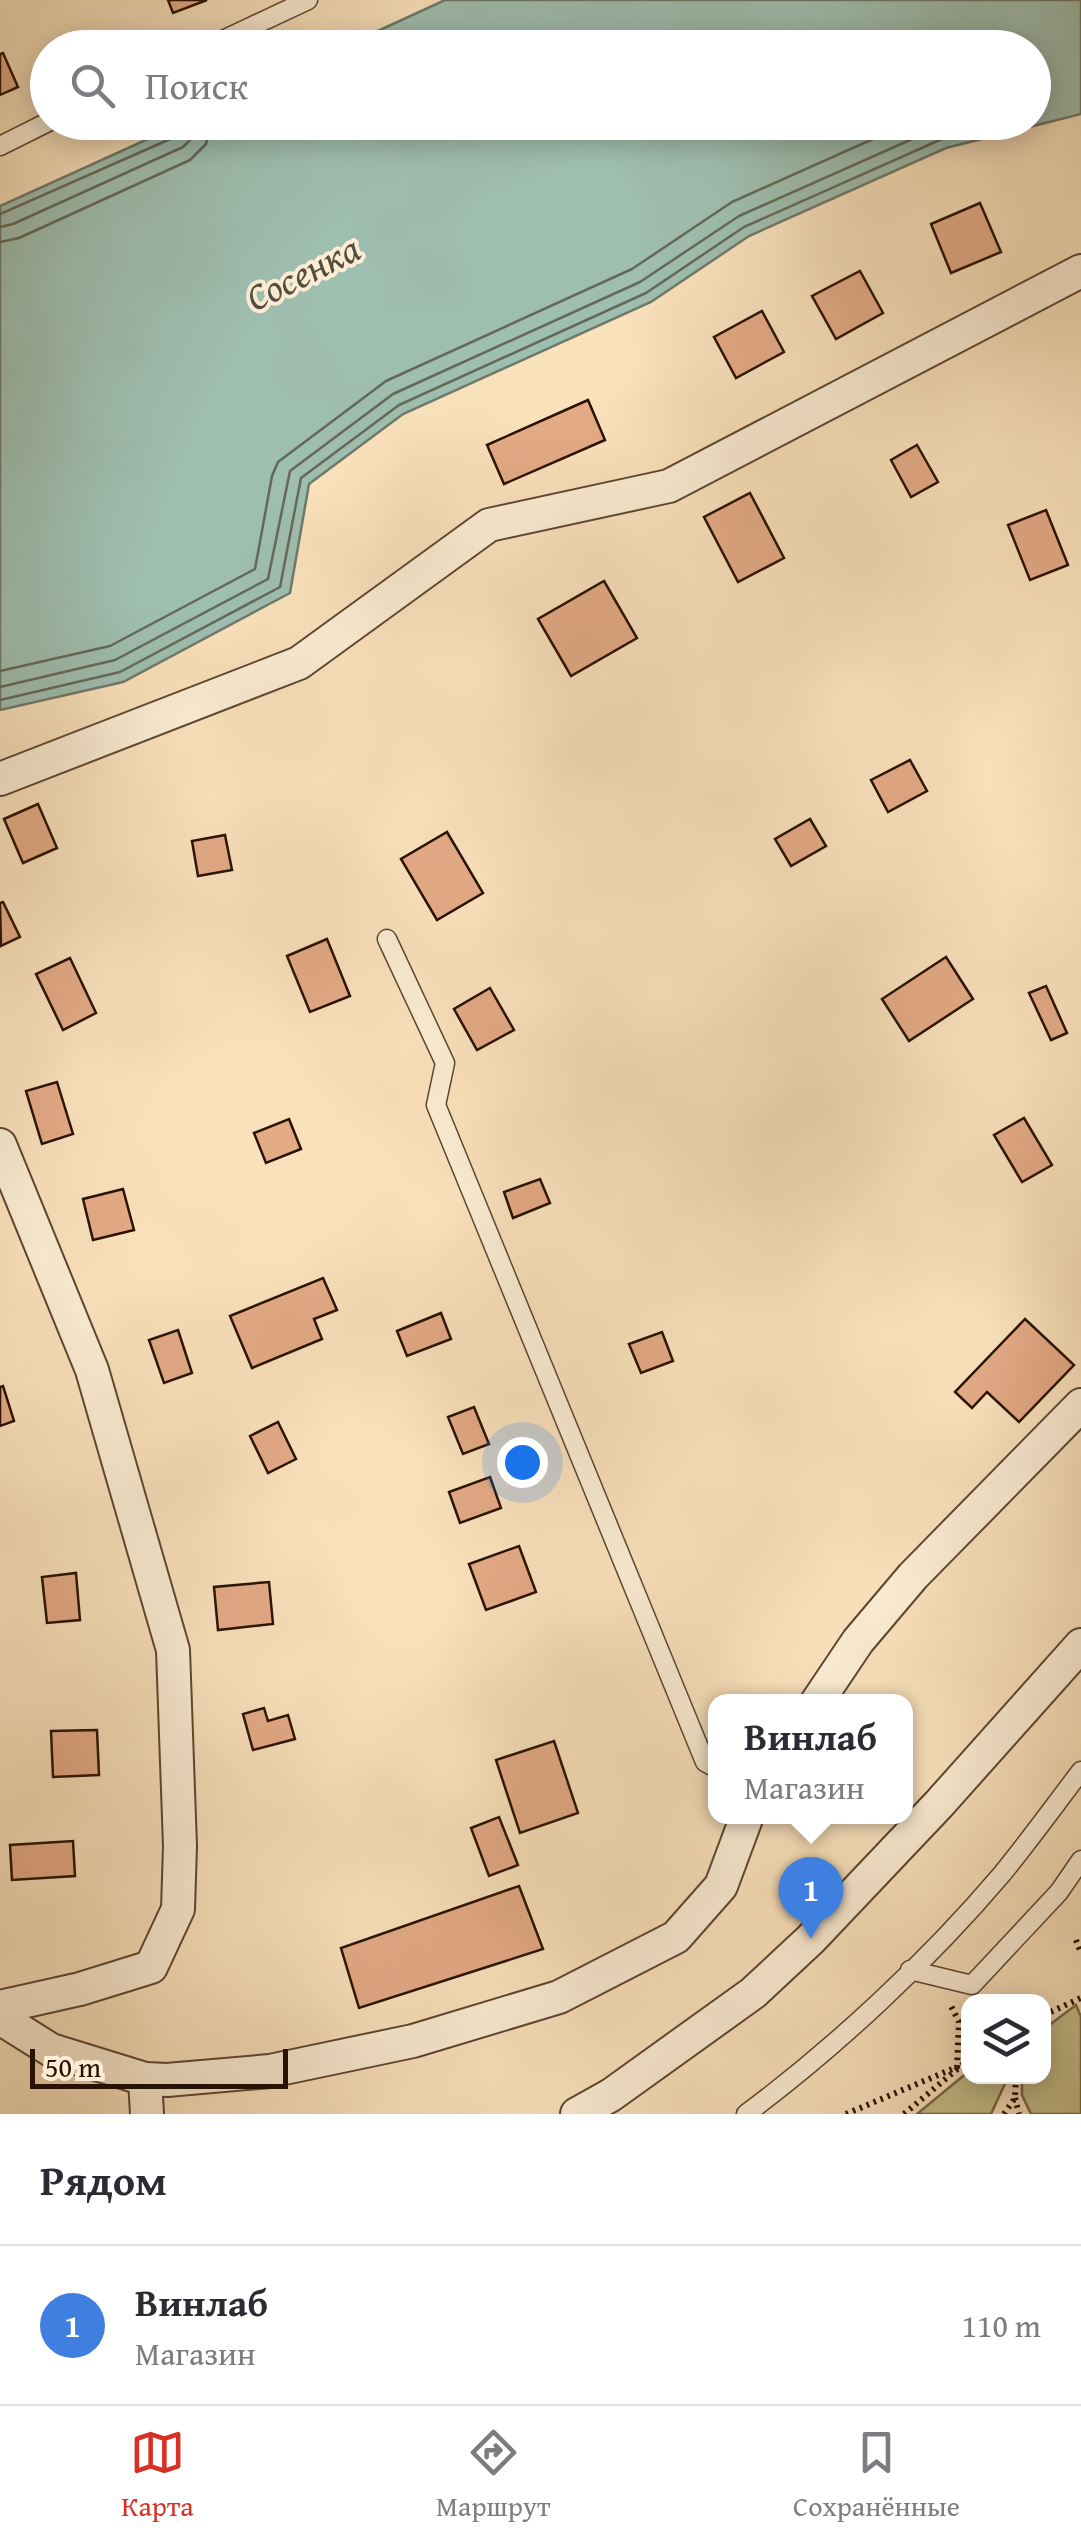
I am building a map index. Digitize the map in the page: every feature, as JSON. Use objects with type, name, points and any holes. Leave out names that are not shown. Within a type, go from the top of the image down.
[{"type":"street","points":[[0,779],[299,663],[489,525],[669,486],[1081,271]]},
{"type":"street","points":[[0,1145],[92,1370],[173,1650],[180,1846],[178,1909],[151,1967],[80,1989],[0,2007]]},
{"type":"street","points":[[822,1694],[858,1640],[914,1576],[1081,1405]]},
{"type":"street","points":[[577,2114],[611,2095],[752,1993],[811,1939],[1081,1645]]},
{"type":"street","points":[[0,2018],[51,2050],[145,2079],[270,2071],[413,2041],[558,1997],[676,1937],[721,1886],[744,1824]]},
{"type":"street","points":[[145,2079],[147,2114]]},
{"type":"lane","points":[[244,30],[308,0]]},
{"type":"lane","points":[[0,146],[30,131]]},
{"type":"lane","points":[[387,939],[444,1063],[436,1105],[708,1764]]},
{"type":"lane","points":[[746,2114],[802,2072],[910,1970],[1001,1875],[1081,1771]]},
{"type":"lane","points":[[910,1970],[972,1985],[1059,1892],[1081,1860]]},
{"type":"path","points":[[1076,1940],[1081,1953]]},
{"type":"path","points":[[1051,2012],[1081,1998]]},
{"type":"path","points":[[944,2001],[959,2022],[958,2067]]},
{"type":"path","points":[[904,2114],[961,2065]]},
{"type":"path","points":[[846,2114],[958,2067]]},
{"type":"path","points":[[1016,2084],[1018,2114]]},
{"type":"path","points":[[1004,2114],[1015,2098]]},
{"type":"shaded area","points":[[1076,2005],[1081,2017],[1081,2114],[1031,2114],[1022,2095],[1022,2084],[1051,2084],[1051,2024]]},
{"type":"shaded area","points":[[961,2078],[961,2084],[1005,2084],[991,2114],[917,2114]]},
{"type":"water","points":[[445,0],[1081,0],[1081,114],[1051,122],[1051,30],[380,30]]},
{"type":"water","name":"Сосенка","points":[[146,140],[978,140],[946,148],[749,236],[651,302],[403,414],[309,484],[290,593],[123,682],[0,710],[0,206]]},
{"type":"building","points":[[168,0],[207,0],[173,13]]},
{"type":"building","points":[[3,53],[18,87],[0,95],[0,54]]},
{"type":"building","points":[[980,203],[1001,252],[951,273],[931,224]]},
{"type":"building","points":[[860,271],[883,313],[836,339],[812,296]]},
{"type":"building","points":[[762,311],[784,352],[736,378],[714,337]]},
{"type":"building","points":[[588,400],[605,440],[504,484],[487,445]]},
{"type":"building","points":[[917,445],[938,482],[911,497],[891,460]]},
{"type":"building","points":[[750,493],[784,558],[738,582],[704,517]]},
{"type":"building","points":[[1046,510],[1068,565],[1030,580],[1008,525]]},
{"type":"building","points":[[604,581],[637,638],[571,676],[538,619]]},
{"type":"building","points":[[910,760],[927,791],[888,812],[871,780]]},
{"type":"building","points":[[38,804],[57,848],[23,863],[4,819]]},
{"type":"building","points":[[810,819],[826,846],[791,866],[775,839]]},
{"type":"building","points":[[447,832],[483,893],[437,920],[401,859]]},
{"type":"building","points":[[225,835],[232,870],[198,876],[192,841]]},
{"type":"building","points":[[3,902],[20,937],[1,946],[0,903]]},
{"type":"building","points":[[327,939],[350,996],[310,1012],[287,956]]},
{"type":"building","points":[[946,957],[973,999],[909,1041],[882,999]]},
{"type":"building","points":[[70,958],[96,1013],[63,1030],[36,974]]},
{"type":"building","points":[[1046,986],[1067,1033],[1051,1040],[1029,993]]},
{"type":"building","points":[[490,988],[514,1030],[477,1050],[454,1009]]},
{"type":"building","points":[[57,1082],[73,1134],[42,1144],[26,1091]]},
{"type":"building","points":[[1024,1118],[1052,1165],[1022,1182],[994,1135]]},
{"type":"building","points":[[289,1119],[301,1149],[266,1163],[254,1133]]},
{"type":"building","points":[[540,1179],[550,1203],[513,1218],[504,1192]]},
{"type":"building","points":[[123,1189],[134,1230],[93,1240],[83,1199]]},
{"type":"building","points":[[323,1278],[337,1310],[314,1319],[322,1339],[252,1368],[230,1316]]},
{"type":"building","points":[[441,1313],[451,1339],[407,1356],[397,1331]]},
{"type":"building","points":[[1025,1319],[1074,1365],[1019,1422],[987,1392],[972,1408],[955,1392]]},
{"type":"building","points":[[178,1330],[192,1373],[164,1383],[149,1340]]},
{"type":"building","points":[[662,1332],[673,1361],[641,1373],[629,1344]]},
{"type":"building","points":[[3,1386],[14,1421],[0,1426],[0,1387]]},
{"type":"building","points":[[474,1407],[489,1444],[463,1454],[448,1417]]},
{"type":"building","points":[[278,1422],[296,1459],[268,1473],[250,1436]]},
{"type":"building","points":[[490,1477],[501,1508],[460,1523],[449,1492]]},
{"type":"building","points":[[519,1546],[536,1592],[486,1610],[469,1564]]},
{"type":"building","points":[[76,1573],[80,1620],[47,1623],[42,1577]]},
{"type":"building","points":[[269,1582],[273,1624],[218,1630],[214,1587]]},
{"type":"building","points":[[264,1708],[268,1721],[288,1715],[295,1739],[253,1750],[243,1714]]},
{"type":"building","points":[[97,1730],[99,1775],[53,1777],[51,1731]]},
{"type":"building","points":[[554,1741],[578,1813],[520,1833],[496,1760]]},
{"type":"building","points":[[499,1817],[518,1865],[489,1876],[471,1828]]},
{"type":"building","points":[[73,1841],[75,1876],[12,1880],[10,1845]]},
{"type":"building","points":[[519,1886],[543,1949],[359,2008],[341,1948]]},
{"type":"place","name":"Винлаб","points":[[811,1939]]}]
